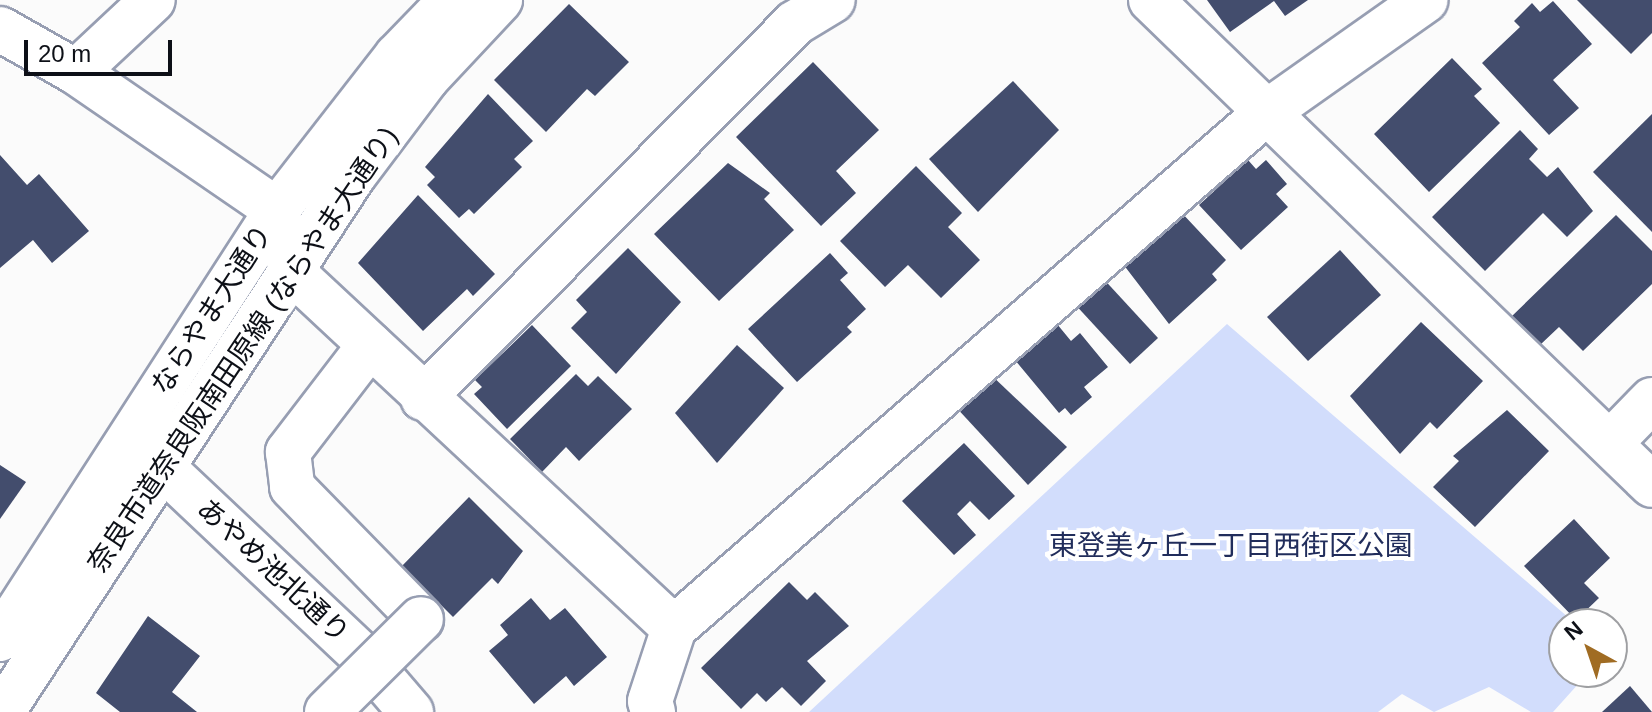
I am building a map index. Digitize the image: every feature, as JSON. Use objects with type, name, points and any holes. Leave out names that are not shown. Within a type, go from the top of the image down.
[{"type":"street","points":[[76,72],[153,0]]},
{"type":"street","name":"ならやま大通り","points":[[0,639],[277,210],[397,56],[451,0]]},
{"type":"street","name":"奈良市道奈良阪南田原線 (ならやま大通り)","points":[[2,712],[165,469],[291,271],[427,78],[500,0]]},
{"type":"street","points":[[423,398],[795,23],[833,0]]},
{"type":"street","points":[[1151,0],[1652,485]]},
{"type":"street","points":[[653,712],[650,701],[674,628],[1267,112],[1426,0]]},
{"type":"street","points":[[0,29],[76,72],[277,210],[291,271],[423,398],[674,628]]},
{"type":"street","points":[[327,712],[421,619],[292,487],[288,452],[370,345]]},
{"type":"street","points":[[1610,443],[1652,400]]},
{"type":"street","name":"あやめ池北通り","points":[[130,437],[363,656],[411,712]]},
{"type":"green space","name":"東登美ヶ丘一丁目西街区公園","points":[[1227,324],[1557,608],[1548,608],[1548,688],[1575,688],[1553,712],[1531,712],[1489,687],[1434,712],[1402,694],[1378,712],[809,712]]},
{"type":"building","points":[[1207,0],[1308,0],[1285,16],[1274,1],[1230,32]]},
{"type":"building","points":[[1577,0],[1652,0],[1652,33],[1631,54]]},
{"type":"building","points":[[1553,1],[1592,44],[1553,80],[1579,108],[1549,135],[1482,63],[1520,27],[1514,21],[1532,3],[1540,12]]},
{"type":"building","points":[[569,4],[629,62],[595,96],[587,89],[546,132],[494,80]]},
{"type":"building","points":[[1452,58],[1482,89],[1474,96],[1500,123],[1429,192],[1374,134]]},
{"type":"building","points":[[813,62],[879,130],[836,171],[856,193],[821,226],[736,137]]},
{"type":"building","points":[[1013,81],[1059,130],[978,212],[929,159]]},
{"type":"building","points":[[488,94],[533,141],[514,159],[522,167],[474,214],[469,209],[459,218],[427,185],[435,177],[425,167]]},
{"type":"building","points":[[1652,114],[1652,232],[1593,172]]},
{"type":"building","points":[[1520,130],[1538,149],[1529,159],[1547,177],[1558,167],[1593,211],[1567,237],[1543,213],[1485,271],[1432,217]]},
{"type":"building","points":[[0,155],[27,185],[39,174],[89,231],[52,263],[33,240],[0,268]]},
{"type":"building","points":[[1248,160],[1256,169],[1266,160],[1287,184],[1276,194],[1288,207],[1241,250],[1199,205]]},
{"type":"building","points":[[728,163],[770,193],[764,199],[794,230],[719,301],[654,234]]},
{"type":"building","points":[[916,166],[962,213],[948,227],[980,260],[941,298],[908,265],[885,287],[840,241]]},
{"type":"building","points":[[418,195],[495,274],[473,296],[467,289],[423,331],[358,263]]},
{"type":"building","points":[[1180,211],[1226,260],[1212,274],[1217,280],[1169,324],[1123,264]]},
{"type":"building","points":[[1616,215],[1652,251],[1652,284],[1583,351],[1559,327],[1540,345],[1511,317]]},
{"type":"building","points":[[628,248],[681,302],[616,374],[571,328],[587,312],[576,300]]},
{"type":"building","points":[[1340,250],[1381,295],[1308,361],[1267,317]]},
{"type":"building","points":[[830,253],[848,273],[840,280],[866,309],[847,327],[852,332],[797,382],[748,329]]},
{"type":"building","points":[[1099,274],[1158,338],[1130,364],[1071,300]]},
{"type":"building","points":[[1421,322],[1483,381],[1437,429],[1430,422],[1400,454],[1350,396]]},
{"type":"building","points":[[1057,324],[1071,341],[1080,333],[1108,367],[1084,387],[1092,397],[1071,415],[1065,408],[1059,413],[1015,360]]},
{"type":"building","points":[[532,325],[571,366],[507,429],[474,394],[482,387],[475,380]]},
{"type":"building","points":[[737,345],[784,388],[717,463],[675,413]]},
{"type":"building","points":[[988,372],[1067,447],[1028,485],[953,404]]},
{"type":"building","points":[[576,374],[588,386],[598,376],[632,409],[579,461],[566,447],[542,472],[510,439]]},
{"type":"building","points":[[1507,410],[1549,451],[1475,527],[1433,487],[1459,461],[1453,456]]},
{"type":"building","points":[[964,443],[1015,496],[989,520],[970,501],[957,514],[976,535],[954,555],[902,501]]},
{"type":"building","points":[[0,465],[26,482],[0,519]]},
{"type":"building","points":[[469,497],[523,551],[498,584],[492,578],[453,617],[402,566]]},
{"type":"building","points":[[1574,519],[1610,558],[1584,583],[1599,598],[1589,608],[1564,608],[1524,566]]},
{"type":"building","points":[[789,582],[807,600],[815,592],[849,626],[807,661],[826,681],[801,706],[782,687],[766,702],[757,693],[741,709],[701,668]]},
{"type":"building","points":[[531,598],[550,620],[565,608],[607,657],[574,686],[566,676],[534,704],[489,651],[508,635],[500,625]]},
{"type":"building","points":[[148,616],[200,656],[172,692],[197,712],[120,712],[96,693]]},
{"type":"building","points":[[1630,686],[1652,712],[1602,712],[1628,688]]}]
